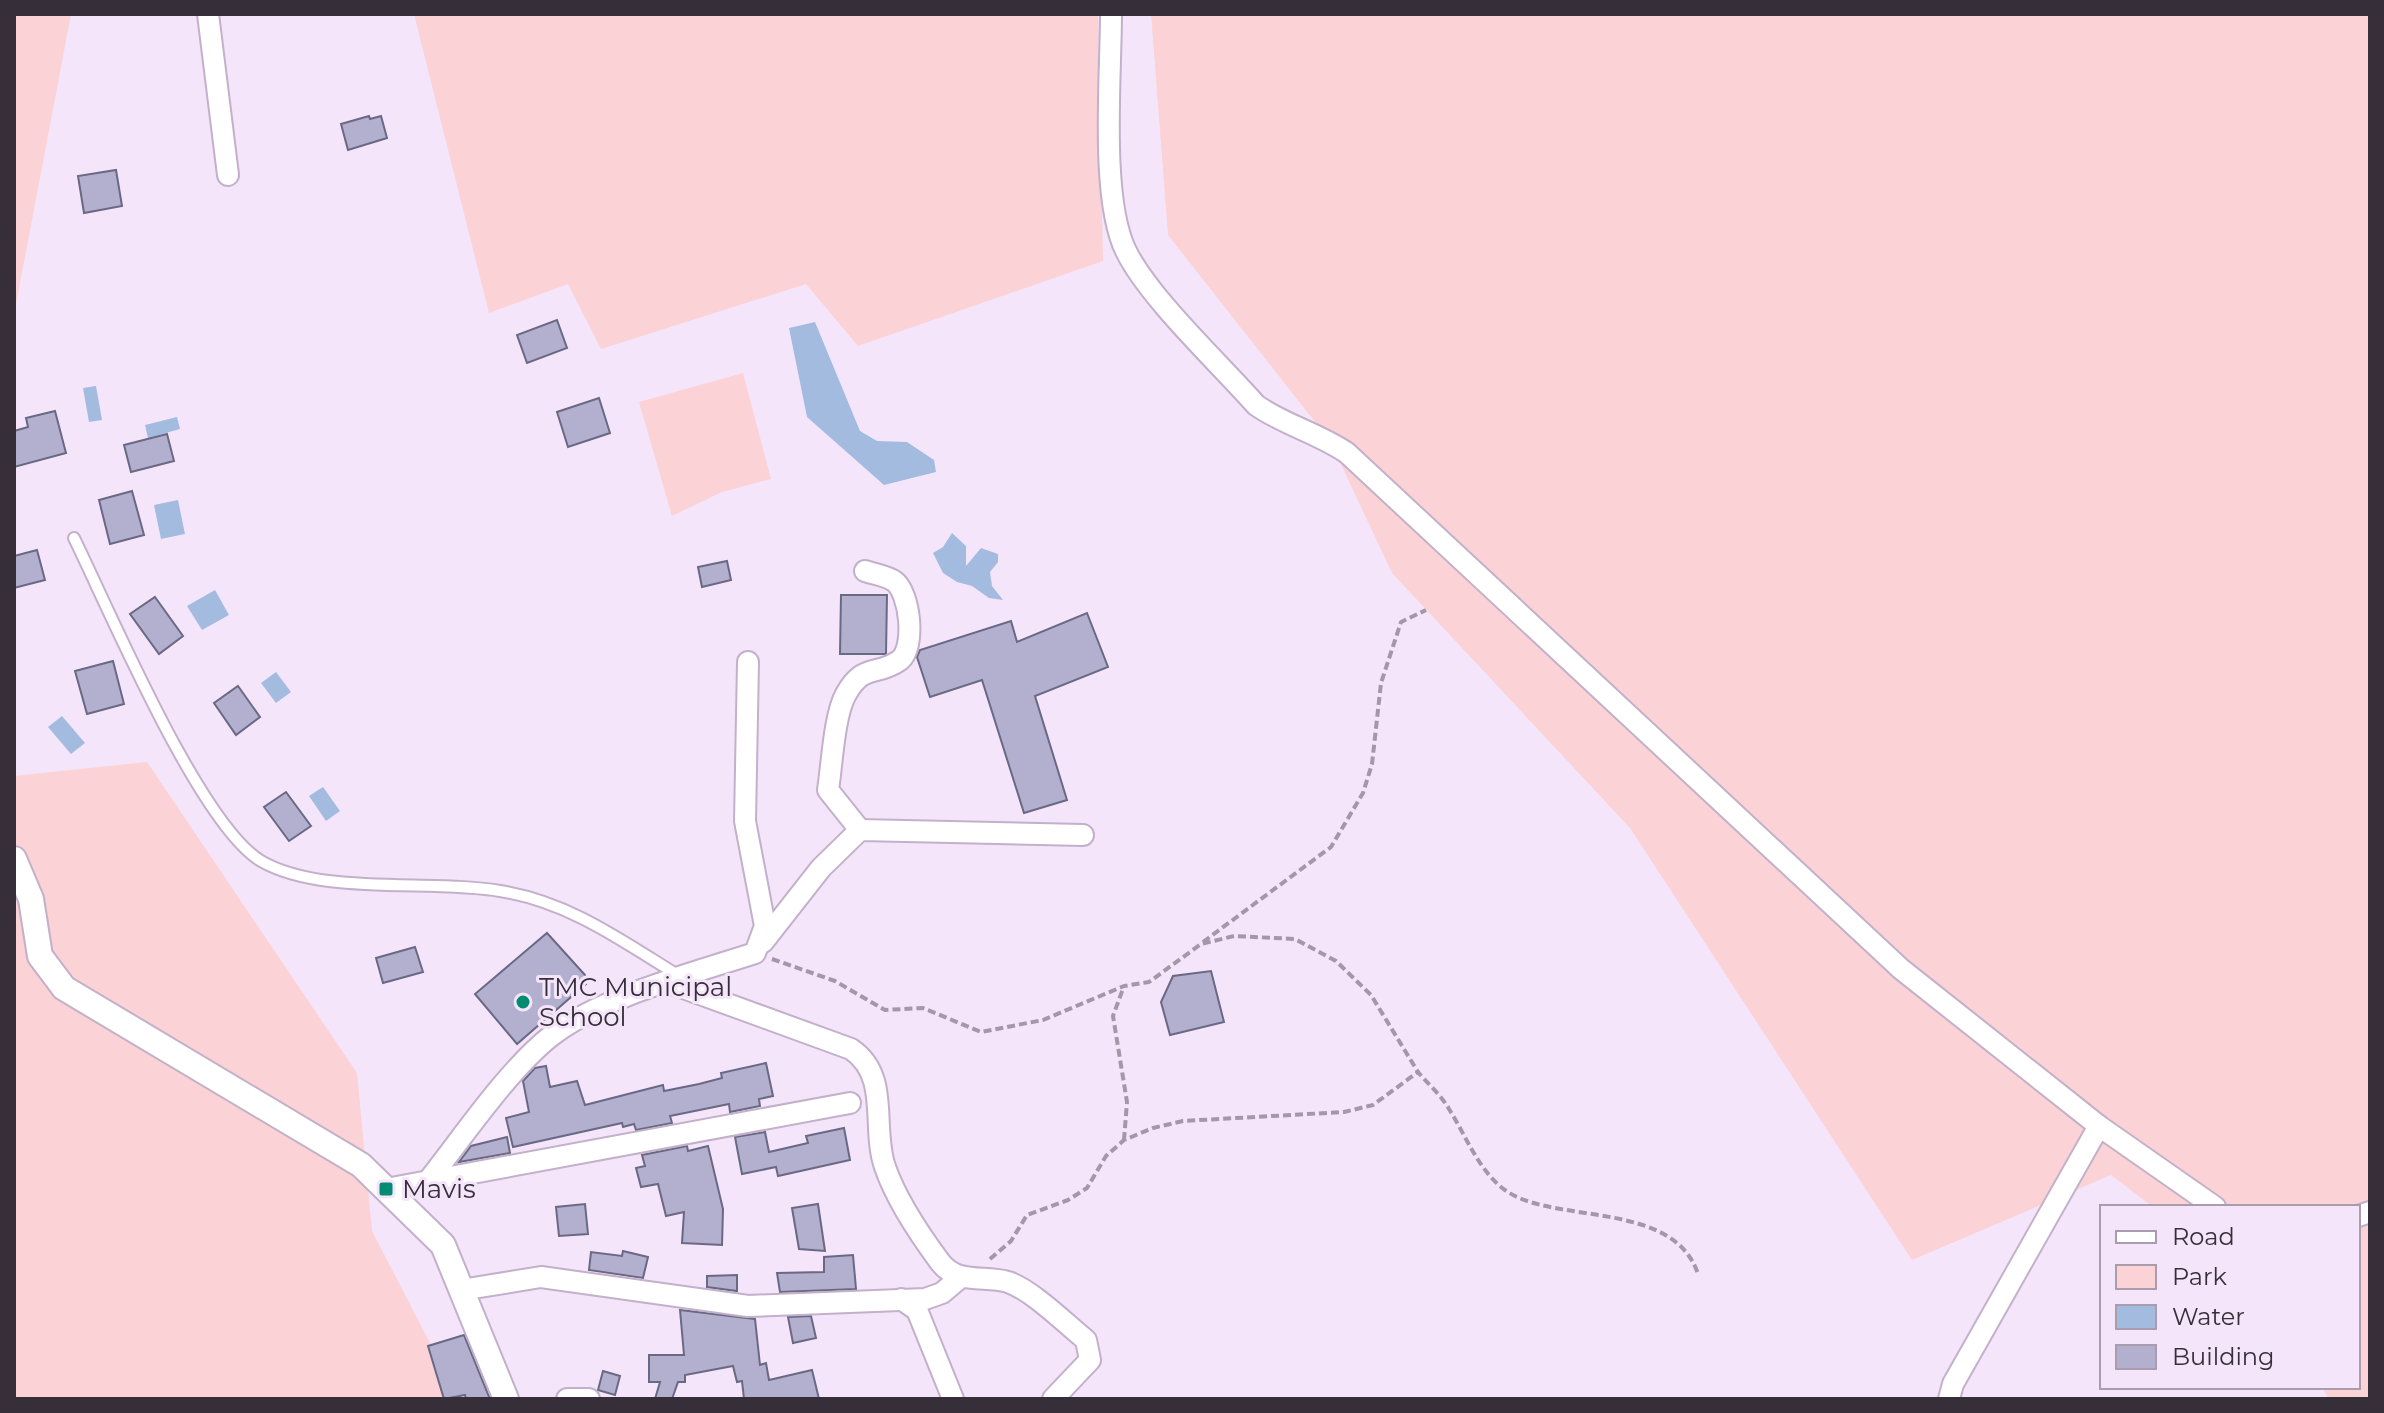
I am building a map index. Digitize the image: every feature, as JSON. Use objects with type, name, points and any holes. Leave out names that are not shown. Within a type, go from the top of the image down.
[{"type":"street","points":[[208,14],[228,175]]},
{"type":"street","points":[[1111,14],[1111,188],[1125,250],[1142,277],[1256,405],[1272,416],[1325,438],[1347,453],[1901,969],[2099,1126],[2212,1205]]},
{"type":"street","points":[[860,830],[828,790],[844,698],[859,674],[898,662],[906,654],[911,630],[902,590],[894,581],[865,571]]},
{"type":"street","points":[[748,662],[745,821],[765,926],[755,953]]},
{"type":"street","points":[[428,1181],[550,1037],[580,1017],[674,980],[755,953],[821,868],[860,830],[1083,835]]},
{"type":"street","points":[[14,859],[31,899],[40,956],[64,988],[361,1165],[443,1245],[506,1399]]},
{"type":"street","points":[[674,980],[851,1049],[866,1059],[874,1074],[881,1146],[892,1182],[941,1264],[961,1277],[996,1280],[1019,1287],[1086,1340],[1090,1360],[1053,1399]]},
{"type":"street","points":[[386,1189],[850,1103]]},
{"type":"street","points":[[1949,1399],[1953,1384],[2099,1126]]},
{"type":"street","points":[[461,1290],[541,1277],[748,1306],[933,1297],[961,1277]]},
{"type":"street","points":[[901,1299],[917,1310],[953,1399]]},
{"type":"street","points":[[567,1399],[589,1399]]},
{"type":"lane","points":[[74,538],[179,752],[234,839],[259,860],[285,872],[328,879],[498,890],[548,901],[577,913],[674,980]]},
{"type":"path","points":[[755,953],[835,981],[885,1010],[923,1008],[981,1032],[1043,1020],[1124,986],[1149,982],[1331,847],[1363,793],[1372,764],[1381,683],[1401,622],[1426,610]]},
{"type":"path","points":[[1201,944],[1234,936],[1295,939],[1336,961],[1371,995],[1418,1072],[1447,1105],[1484,1170],[1512,1195],[1540,1205],[1619,1218],[1660,1235],[1692,1255],[1698,1274]]},
{"type":"path","points":[[1124,986],[1113,1016],[1127,1102],[1124,1140]]},
{"type":"path","points":[[961,1277],[1011,1241],[1027,1215],[1068,1200],[1087,1188],[1106,1156],[1124,1140],[1153,1128],[1183,1121],[1344,1112],[1373,1105],[1418,1072]]},
{"type":"green space","points":[[14,14],[71,14],[14,315]]},
{"type":"green space","points":[[414,14],[1098,14],[1103,261],[858,346],[806,284],[601,349],[568,284],[489,313]]},
{"type":"green space","points":[[1151,14],[2370,14],[2370,1399],[2329,1399],[2323,1389],[2360,1389],[2360,1205],[2150,1205],[2111,1175],[1912,1260],[1630,828],[1392,573],[1330,441],[1168,235]]},
{"type":"green space","points":[[743,373],[771,479],[722,492],[672,516],[639,402]]},
{"type":"green space","points":[[147,762],[357,1073],[372,1231],[459,1399],[14,1399],[14,776]]},
{"type":"water","points":[[815,322],[860,431],[877,441],[907,442],[934,460],[936,472],[884,485],[807,417],[789,328]]},
{"type":"water","points":[[96,386],[102,420],[89,422],[83,388]]},
{"type":"water","points":[[177,417],[180,429],[148,438],[145,425]]},
{"type":"water","points":[[178,500],[185,534],[161,539],[154,505]]},
{"type":"water","points":[[952,533],[966,546],[966,566],[981,548],[998,554],[998,562],[990,572],[992,586],[1003,600],[989,598],[972,586],[957,582],[943,573],[933,553],[943,547]]},
{"type":"water","points":[[215,590],[229,615],[202,630],[187,606]]},
{"type":"water","points":[[276,672],[291,692],[276,703],[261,683]]},
{"type":"water","points":[[62,716],[85,743],[71,754],[48,727]]},
{"type":"water","points":[[323,787],[340,811],[326,821],[309,796]]},
{"type":"building","points":[[369,116],[370,119],[381,116],[387,138],[348,150],[341,124]]},
{"type":"building","points":[[116,170],[122,206],[84,213],[78,176]]},
{"type":"building","points":[[557,320],[567,348],[527,363],[517,335]]},
{"type":"building","points":[[599,398],[610,433],[568,447],[557,412]]},
{"type":"building","points":[[55,411],[66,453],[14,467],[14,431],[28,427],[26,418]]},
{"type":"building","points":[[167,434],[174,461],[131,472],[124,445]]},
{"type":"building","points":[[132,491],[144,535],[110,544],[99,500]]},
{"type":"building","points":[[37,550],[45,580],[14,588],[14,556]]},
{"type":"building","points":[[727,561],[731,580],[702,587],[698,567]]},
{"type":"building","points":[[841,595],[887,595],[886,654],[840,654]]},
{"type":"building","points":[[155,597],[183,636],[159,654],[130,614]]},
{"type":"building","points":[[1087,613],[1108,667],[1035,696],[1067,800],[1024,813],[982,680],[930,697],[917,657],[920,650],[1011,621],[1017,642]]},
{"type":"building","points":[[113,661],[124,704],[87,714],[75,671]]},
{"type":"building","points":[[238,686],[260,717],[236,735],[214,703]]},
{"type":"building","points":[[286,792],[311,826],[289,841],[264,807]]},
{"type":"building","points":[[547,933],[585,975],[586,984],[517,1044],[475,994]]},
{"type":"building","points":[[415,947],[423,972],[383,983],[376,958]]},
{"type":"building","points":[[1211,971],[1224,1022],[1170,1035],[1161,1002],[1173,976]]},
{"type":"building","points":[[766,1063],[773,1096],[759,1099],[760,1106],[730,1112],[729,1104],[670,1116],[672,1123],[636,1130],[634,1124],[623,1127],[622,1123],[513,1147],[506,1118],[529,1112],[523,1081],[535,1068],[546,1066],[550,1087],[577,1081],[585,1105],[663,1085],[664,1091],[699,1084],[722,1078],[721,1073]]},
{"type":"building","points":[[844,1128],[850,1160],[778,1176],[776,1167],[742,1174],[735,1137],[765,1132],[769,1152],[808,1143],[806,1136]]},
{"type":"building","points":[[507,1137],[510,1153],[459,1162],[471,1146]]},
{"type":"building","points":[[687,1146],[688,1151],[708,1146],[723,1209],[722,1245],[682,1243],[684,1212],[666,1216],[658,1184],[641,1187],[636,1168],[645,1166],[642,1155]]},
{"type":"building","points":[[585,1204],[588,1234],[559,1236],[556,1207]]},
{"type":"building","points":[[818,1204],[825,1251],[799,1249],[792,1208]]},
{"type":"building","points":[[623,1251],[648,1257],[643,1278],[589,1270],[591,1252],[622,1256]]},
{"type":"building","points":[[853,1255],[856,1289],[780,1292],[777,1273],[824,1272],[824,1257]]},
{"type":"building","points":[[737,1275],[737,1291],[707,1287],[707,1276]]},
{"type":"building","points":[[680,1310],[755,1319],[760,1365],[766,1363],[769,1380],[812,1370],[819,1399],[744,1399],[742,1381],[737,1382],[733,1366],[685,1375],[685,1382],[678,1382],[672,1399],[655,1399],[660,1382],[649,1382],[649,1355],[684,1355]]},
{"type":"building","points":[[811,1316],[816,1338],[793,1343],[788,1317]]},
{"type":"building","points":[[464,1335],[490,1399],[466,1399],[465,1395],[444,1399],[428,1346]]},
{"type":"building","points":[[603,1371],[620,1376],[615,1395],[598,1390]]},
{"type":"place","name":"TMC Municipal School","points":[[523,1002]]},
{"type":"place","name":"Mavis","points":[[386,1189]]}]
